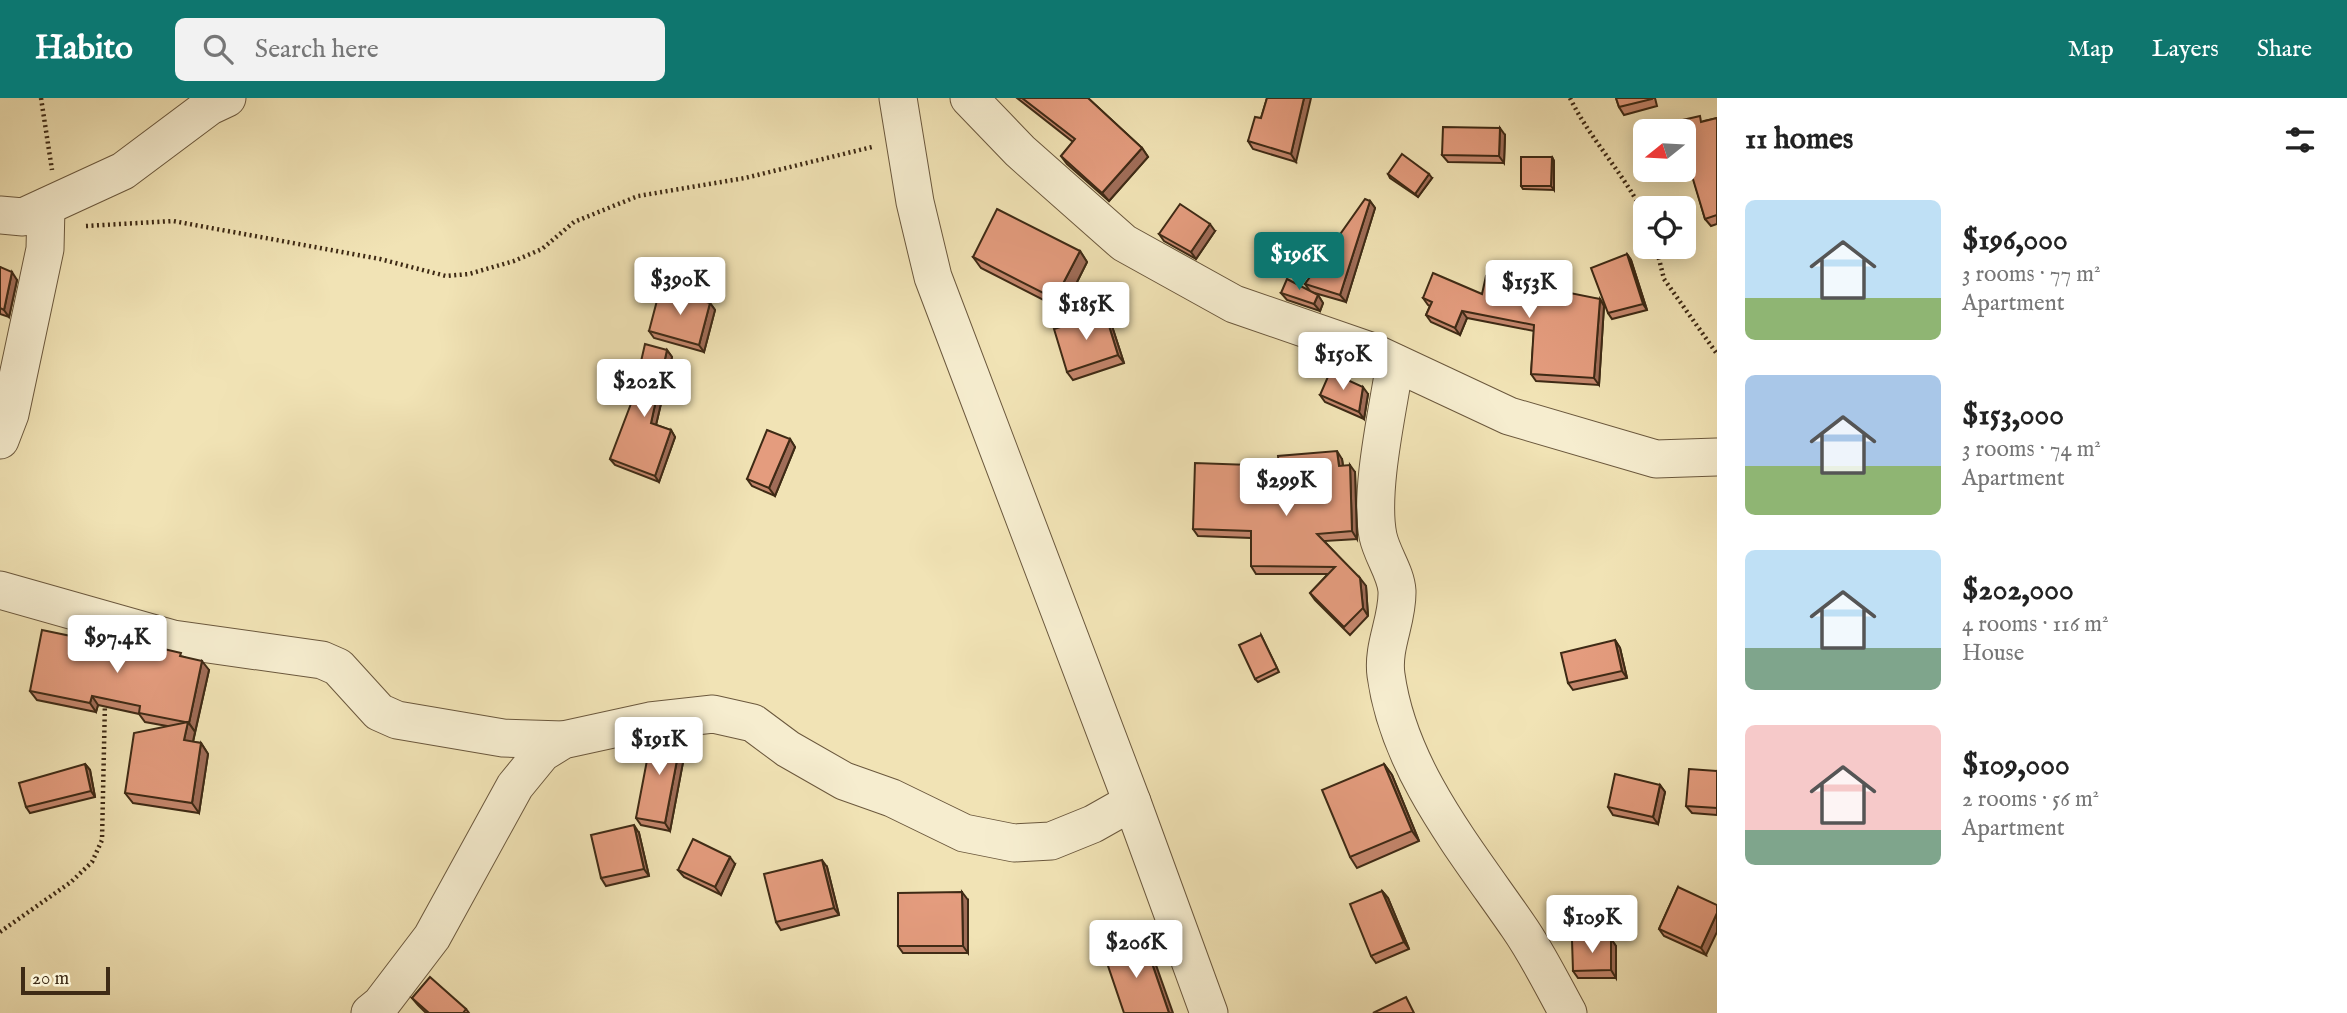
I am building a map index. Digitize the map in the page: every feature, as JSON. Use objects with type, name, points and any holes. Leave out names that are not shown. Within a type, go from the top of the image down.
[{"type":"street","points":[[0,215],[23,217],[50,211],[123,171],[210,106],[227,98]]},
{"type":"street","points":[[898,98],[915,202],[933,277],[1209,1013]]},
{"type":"street","points":[[969,98],[1020,151],[1124,243],[1234,304],[1395,363],[1509,416],[1656,459],[1717,457]]},
{"type":"street","points":[[0,440],[10,414],[32,316],[50,211]]},
{"type":"street","points":[[1395,363],[1378,488],[1378,535],[1397,588],[1396,608],[1387,638],[1385,671],[1392,707],[1406,748],[1448,825],[1520,928],[1568,1013]]},
{"type":"street","points":[[0,590],[173,639],[322,660],[338,667],[379,712],[397,720],[503,738],[563,740],[650,722],[713,714],[753,723],[788,749],[844,781],[892,798],[964,834],[1014,843],[1051,841],[1093,824],[1132,802]]},
{"type":"street","points":[[370,1013],[381,1004],[432,937],[515,786],[542,754],[563,740]]},
{"type":"path","points":[[41,98],[50,211],[127,226],[173,221],[380,259],[446,276],[469,274],[514,261],[542,249],[574,222],[638,196],[745,178],[904,139]]},
{"type":"path","points":[[1570,98],[1584,127],[1621,175],[1633,196]]},
{"type":"path","points":[[1659,259],[1664,279],[1717,354]]},
{"type":"path","points":[[0,932],[71,882],[92,862],[102,840],[105,695]]},
{"type":"building","points":[[1022,98],[1088,98],[1142,148],[1102,193],[1061,156],[1075,139]]},
{"type":"building","points":[[1267,98],[1304,98],[1291,154],[1248,141],[1255,117],[1261,118]]},
{"type":"building","points":[[1616,98],[1652,98],[1652,99],[1619,107]]},
{"type":"building","points":[[1700,116],[1701,122],[1717,118],[1717,215],[1705,219],[1694,182],[1696,182],[1696,119],[1687,119]]},
{"type":"building","points":[[1443,127],[1500,128],[1499,156],[1442,155]]},
{"type":"building","points":[[1402,154],[1429,174],[1415,194],[1388,174]]},
{"type":"building","points":[[1521,157],[1552,157],[1551,186],[1521,186]]},
{"type":"building","points":[[1365,199],[1370,201],[1340,295],[1305,284]]},
{"type":"building","points":[[1180,204],[1210,224],[1191,252],[1159,234]]},
{"type":"building","points":[[997,209],[1080,251],[1055,299],[973,257]]},
{"type":"building","points":[[1627,254],[1643,304],[1608,313],[1591,268]]},
{"type":"building","points":[[0,267],[12,272],[4,310],[0,308]]},
{"type":"building","points":[[1433,273],[1482,294],[1486,276],[1600,299],[1594,378],[1531,374],[1534,325],[1462,311],[1455,328],[1426,315],[1432,302],[1423,298]]},
{"type":"building","points":[[1287,279],[1318,295],[1314,304],[1281,293]]},
{"type":"building","points":[[660,289],[710,303],[699,345],[649,331]]},
{"type":"building","points":[[1105,313],[1118,355],[1067,372],[1054,329]]},
{"type":"building","points":[[645,344],[667,350],[651,423],[671,430],[655,476],[610,459],[632,401]]},
{"type":"building","points":[[1330,372],[1363,387],[1359,412],[1320,395]]},
{"type":"building","points":[[767,430],[790,439],[769,488],[747,479]]},
{"type":"building","points":[[1337,451],[1339,466],[1350,465],[1352,531],[1317,534],[1360,578],[1363,608],[1344,627],[1310,593],[1335,567],[1251,566],[1251,531],[1193,529],[1195,463],[1279,466],[1278,456]]},
{"type":"building","points":[[42,630],[119,646],[121,639],[181,653],[180,656],[202,661],[189,723],[139,713],[140,706],[92,696],[90,703],[30,691]]},
{"type":"building","points":[[1261,635],[1277,668],[1255,679],[1239,645]]},
{"type":"building","points":[[1615,640],[1622,671],[1568,683],[1561,653]]},
{"type":"building","points":[[188,722],[184,740],[201,743],[192,803],[125,793],[134,733]]},
{"type":"building","points":[[652,734],[682,734],[665,823],[636,818]]},
{"type":"building","points":[[85,764],[91,791],[26,807],[19,783]]},
{"type":"building","points":[[1384,764],[1412,831],[1350,857],[1322,790]]},
{"type":"building","points":[[1689,769],[1717,771],[1717,808],[1686,806]]},
{"type":"building","points":[[1615,774],[1660,785],[1653,817],[1608,807]]},
{"type":"building","points":[[634,825],[644,869],[601,878],[591,835]]},
{"type":"building","points":[[693,839],[730,857],[715,887],[678,870]]},
{"type":"building","points":[[822,860],[834,908],[776,922],[764,874]]},
{"type":"building","points":[[1678,887],[1717,905],[1717,913],[1701,948],[1659,929]]},
{"type":"building","points":[[1382,891],[1404,942],[1371,956],[1350,904]]},
{"type":"building","points":[[962,892],[963,946],[898,946],[898,893]]},
{"type":"building","points":[[1611,939],[1611,970],[1573,971],[1572,940]]},
{"type":"building","points":[[1144,940],[1169,1013],[1124,1013],[1104,954]]},
{"type":"building","points":[[430,977],[466,1009],[463,1013],[429,1013],[412,998]]},
{"type":"building","points":[[1406,997],[1414,1013],[1373,1013]]}]
